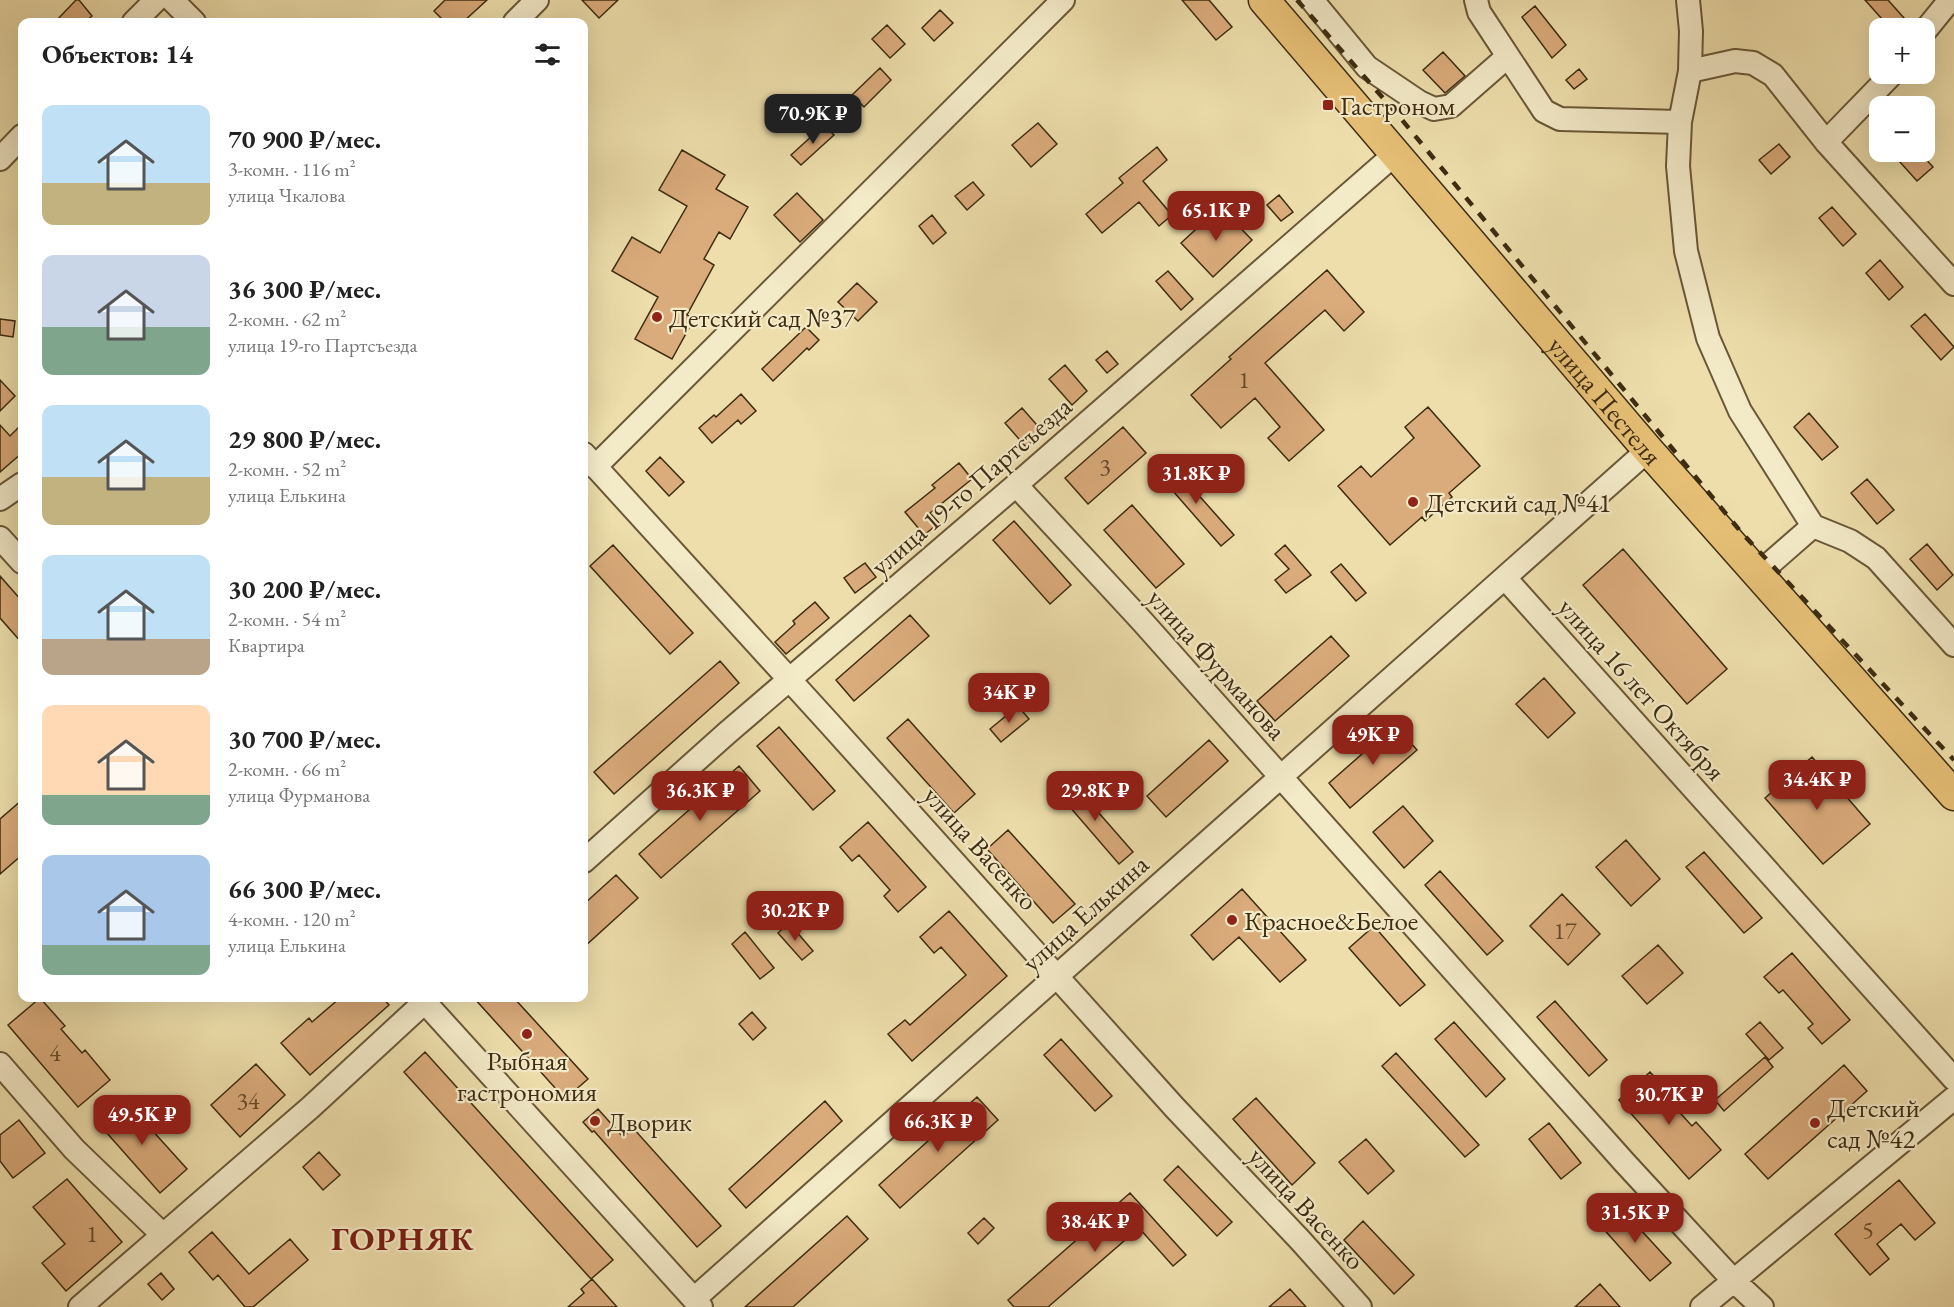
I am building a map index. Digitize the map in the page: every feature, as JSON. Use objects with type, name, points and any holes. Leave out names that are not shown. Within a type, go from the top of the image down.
[{"type":"main road","name":"улица Пестеля","points":[[1264,0],[1648,450],[1954,795]]},
{"type":"street","points":[[138,18],[156,0]]},
{"type":"street","points":[[171,0],[190,18]]},
{"type":"street","points":[[518,18],[537,0]]},
{"type":"street","points":[[589,460],[1063,0]]},
{"type":"street","points":[[1312,0],[1367,67],[1419,102],[1434,109],[1451,106],[1507,57]]},
{"type":"street","points":[[1476,0],[1479,12],[1544,111],[1560,119],[1680,122]]},
{"type":"street","points":[[1688,0],[1691,31],[1690,71],[1680,122],[1678,166],[1686,250],[1708,338],[1740,411],[1813,526],[1850,541],[1876,558],[1954,645]]},
{"type":"street","points":[[1935,19],[1950,0]]},
{"type":"street","points":[[1690,71],[1735,61],[1753,63],[1773,75],[1826,142],[1954,284]]},
{"type":"street","points":[[1826,142],[1882,84]]},
{"type":"street","points":[[0,159],[18,140]]},
{"type":"street","name":"улица 19-го Партсъезда","points":[[588,857],[727,733],[1016,485],[1395,154]]},
{"type":"street","name":"улица Елькина","points":[[698,1303],[1058,976],[1648,450]]},
{"type":"street","name":"улица Васенко","points":[[589,460],[1194,1128],[1360,1307]]},
{"type":"street","name":"улица Фурманова","points":[[1016,485],[1140,620],[1618,1155],[1733,1280],[1762,1307]]},
{"type":"street","points":[[0,499],[18,487]]},
{"type":"street","points":[[1758,574],[1813,526]]},
{"type":"street","points":[[0,538],[18,558]]},
{"type":"street","name":"улица 16 лет Октября","points":[[1505,578],[1954,1079]]},
{"type":"street","points":[[80,1307],[311,1107],[421,1002]]},
{"type":"street","points":[[427,1002],[698,1303]]},
{"type":"street","points":[[0,1064],[74,1149],[163,1235]]},
{"type":"street","points":[[1702,1307],[1954,1098]]},
{"type":"building","points":[[76,0],[79,0],[92,16],[90,18],[59,18]]},
{"type":"building","points":[[445,0],[487,0],[467,18],[441,18],[434,11]]},
{"type":"building","points":[[582,0],[618,0],[599,18]]},
{"type":"building","points":[[1182,0],[1209,0],[1232,27],[1216,40]]},
{"type":"building","points":[[1865,0],[1888,0],[1904,18],[1881,18]]},
{"type":"building","points":[[1535,6],[1566,45],[1552,58],[1522,17]]},
{"type":"building","points":[[940,10],[953,23],[934,41],[922,28]]},
{"type":"building","points":[[887,25],[905,44],[890,58],[872,39]]},
{"type":"building","points":[[1443,52],[1465,76],[1445,93],[1423,70]]},
{"type":"building","points":[[880,68],[891,80],[864,107],[852,95]]},
{"type":"building","points":[[1579,69],[1587,79],[1574,89],[1566,80]]},
{"type":"building","points":[[1038,123],[1057,144],[1031,167],[1012,145]]},
{"type":"building","points":[[824,125],[834,135],[801,165],[791,155]]},
{"type":"building","points":[[1779,144],[1790,157],[1771,174],[1759,160]]},
{"type":"building","points":[[1157,147],[1167,160],[1143,181],[1172,215],[1159,226],[1139,202],[1102,233],[1086,214],[1123,183],[1119,178]]},
{"type":"building","points":[[682,150],[725,175],[716,189],[748,207],[730,239],[719,232],[704,259],[714,265],[687,315],[694,319],[672,359],[635,339],[658,297],[612,271],[632,237],[660,253],[687,206],[659,190]]},
{"type":"building","points":[[1900,162],[1928,162],[1933,167],[1917,181]]},
{"type":"building","points":[[973,182],[984,195],[967,210],[955,196]]},
{"type":"building","points":[[797,193],[823,220],[800,242],[774,215]]},
{"type":"building","points":[[1279,195],[1293,212],[1281,221],[1267,205]]},
{"type":"building","points":[[1220,207],[1252,240],[1213,277],[1181,243]]},
{"type":"building","points":[[1832,207],[1856,234],[1843,246],[1819,218]]},
{"type":"building","points":[[932,215],[946,233],[933,244],[919,226]]},
{"type":"building","points":[[1880,260],[1903,287],[1889,300],[1866,273]]},
{"type":"building","points":[[1327,270],[1364,312],[1344,331],[1325,310],[1265,363],[1324,430],[1289,461],[1268,438],[1280,427],[1255,398],[1221,428],[1191,395],[1231,359],[1229,357]]},
{"type":"building","points":[[1168,271],[1193,299],[1181,310],[1156,281]]},
{"type":"building","points":[[857,283],[877,302],[858,321],[838,302]]},
{"type":"building","points":[[1925,314],[1954,347],[1941,360],[1911,326]]},
{"type":"building","points":[[0,319],[15,321],[13,337],[0,335]]},
{"type":"building","points":[[806,327],[819,340],[809,350],[807,348],[773,381],[762,369]]},
{"type":"building","points":[[1107,351],[1118,364],[1107,373],[1096,360]]},
{"type":"building","points":[[1065,365],[1087,391],[1072,405],[1049,379]]},
{"type":"building","points":[[0,380],[15,396],[0,411]]},
{"type":"building","points":[[741,394],[756,411],[741,424],[738,420],[712,443],[699,428],[714,415],[716,417]]},
{"type":"building","points":[[1428,407],[1480,466],[1449,493],[1452,497],[1425,521],[1422,517],[1390,545],[1338,486],[1361,466],[1371,477],[1414,438],[1405,427]]},
{"type":"building","points":[[1022,408],[1043,432],[1026,447],[1005,423]]},
{"type":"building","points":[[1809,413],[1838,447],[1822,460],[1794,427]]},
{"type":"building","points":[[0,425],[10,436],[18,428],[18,456],[0,472]]},
{"type":"building","points":[[1123,427],[1146,453],[1088,504],[1065,478]]},
{"type":"building","points":[[660,457],[684,482],[669,496],[646,471]]},
{"type":"building","points":[[959,463],[972,479],[930,513],[939,523],[924,535],[905,512],[935,488],[932,485]]},
{"type":"building","points":[[1171,464],[1234,535],[1221,546],[1159,475]]},
{"type":"building","points":[[1867,479],[1894,510],[1877,524],[1851,493]]},
{"type":"building","points":[[1132,505],[1184,564],[1156,588],[1104,530]]},
{"type":"building","points":[[1014,521],[1071,585],[1050,604],[993,540]]},
{"type":"building","points":[[1927,544],[1953,575],[1937,590],[1910,559]]},
{"type":"building","points":[[613,545],[693,633],[670,654],[590,566]]},
{"type":"building","points":[[1285,545],[1311,575],[1286,593],[1275,580],[1289,569],[1275,554]]},
{"type":"building","points":[[1623,549],[1727,669],[1687,704],[1583,585]]},
{"type":"building","points":[[865,563],[876,577],[855,593],[844,578]]},
{"type":"building","points":[[1341,564],[1366,593],[1356,601],[1331,572]]},
{"type":"building","points":[[0,576],[18,596],[18,638],[0,618]]},
{"type":"building","points":[[815,602],[829,618],[786,654],[775,642],[795,624],[793,621]]},
{"type":"building","points":[[910,615],[929,636],[854,701],[836,680]]},
{"type":"building","points":[[1331,636],[1349,656],[1275,721],[1257,701]]},
{"type":"building","points":[[720,661],[739,683],[614,794],[594,772]]},
{"type":"building","points":[[1544,678],[1575,713],[1548,738],[1516,704]]},
{"type":"building","points":[[1018,706],[1029,719],[1001,742],[990,729]]},
{"type":"building","points":[[908,719],[975,794],[954,813],[887,738]]},
{"type":"building","points":[[1395,725],[1417,750],[1350,808],[1329,783]]},
{"type":"building","points":[[779,727],[835,791],[813,810],[757,746]]},
{"type":"building","points":[[1209,740],[1228,761],[1166,817],[1147,796]]},
{"type":"building","points":[[1812,757],[1870,824],[1823,864],[1765,798]]},
{"type":"building","points":[[739,766],[760,791],[661,878],[639,854]]},
{"type":"building","points":[[1071,781],[1133,852],[1119,864],[1057,792]]},
{"type":"building","points":[[18,803],[18,858],[0,874],[0,819]]},
{"type":"building","points":[[1403,806],[1433,841],[1404,868],[1373,832]]},
{"type":"building","points":[[868,822],[926,887],[898,912],[884,896],[890,890],[859,855],[852,861],[840,847]]},
{"type":"building","points":[[1008,830],[1075,904],[1053,923],[987,849]]},
{"type":"building","points":[[1626,840],[1660,879],[1631,906],[1596,867]]},
{"type":"building","points":[[1704,852],[1762,918],[1744,933],[1686,867]]},
{"type":"building","points":[[1440,871],[1503,941],[1487,955],[1425,885]]},
{"type":"building","points":[[616,875],[638,898],[588,943],[588,900]]},
{"type":"building","points":[[1242,889],[1306,960],[1280,982],[1239,937],[1213,960],[1191,935]]},
{"type":"building","points":[[1562,894],[1600,934],[1568,965],[1530,926]]},
{"type":"building","points":[[949,911],[1007,976],[912,1061],[888,1034],[905,1020],[910,1025],[966,975],[941,947],[934,953],[920,937]]},
{"type":"building","points":[[789,923],[813,951],[802,960],[778,933]]},
{"type":"building","points":[[1374,926],[1425,985],[1400,1006],[1349,948]]},
{"type":"building","points":[[745,932],[774,968],[760,979],[732,944]]},
{"type":"building","points":[[1658,945],[1683,973],[1647,1004],[1622,976]]},
{"type":"building","points":[[1792,953],[1850,1020],[1822,1044],[1808,1028],[1813,1024],[1783,990],[1779,993],[1764,977]]},
{"type":"building","points":[[1555,1001],[1607,1060],[1589,1076],[1537,1017]]},
{"type":"building","points":[[35,1002],[44,1002],[65,1026],[61,1029],[82,1053],[85,1050],[110,1080],[78,1107],[8,1025]]},
{"type":"building","points":[[335,1002],[386,1002],[389,1005],[310,1075],[281,1043],[309,1018],[312,1022]]},
{"type":"building","points":[[478,1002],[518,1002],[588,1079],[565,1099]]},
{"type":"building","points":[[752,1012],[766,1028],[753,1040],[739,1024]]},
{"type":"building","points":[[1454,1022],[1505,1079],[1486,1097],[1435,1039]]},
{"type":"building","points":[[1760,1022],[1783,1048],[1769,1060],[1746,1034]]},
{"type":"building","points":[[1061,1039],[1112,1096],[1095,1111],[1044,1055]]},
{"type":"building","points":[[425,1052],[613,1260],[591,1279],[404,1072]]},
{"type":"building","points":[[1396,1053],[1479,1145],[1465,1157],[1382,1066]]},
{"type":"building","points":[[1765,1057],[1773,1067],[1724,1111],[1715,1100]]},
{"type":"building","points":[[256,1064],[285,1095],[240,1137],[211,1105]]},
{"type":"building","points":[[1844,1065],[1867,1091],[1768,1179],[1745,1154]]},
{"type":"building","points":[[1650,1072],[1675,1099],[1671,1103],[1692,1126],[1696,1122],[1721,1150],[1689,1179],[1619,1100]]},
{"type":"building","points":[[977,1097],[998,1120],[900,1208],[879,1185]]},
{"type":"building","points":[[1256,1098],[1315,1163],[1292,1185],[1233,1119]]},
{"type":"building","points":[[124,1099],[187,1169],[160,1193],[98,1123]]},
{"type":"building","points":[[825,1101],[842,1121],[746,1208],[729,1189]]},
{"type":"building","points":[[598,1109],[623,1137],[633,1128],[721,1226],[697,1247],[594,1131],[592,1132],[583,1122]]},
{"type":"building","points":[[19,1120],[45,1153],[13,1178],[0,1161],[0,1135]]},
{"type":"building","points":[[1549,1123],[1581,1163],[1561,1179],[1529,1139]]},
{"type":"building","points":[[1366,1139],[1394,1171],[1368,1194],[1339,1162]]},
{"type":"building","points":[[319,1152],[340,1175],[323,1190],[303,1167]]},
{"type":"building","points":[[1178,1166],[1232,1222],[1217,1236],[1164,1180]]},
{"type":"building","points":[[67,1179],[122,1242],[66,1291],[42,1263],[65,1244],[33,1207]]},
{"type":"building","points":[[1899,1180],[1935,1223],[1915,1240],[1901,1224],[1877,1244],[1889,1259],[1870,1275],[1835,1234]]},
{"type":"building","points":[[1130,1193],[1186,1255],[1173,1266],[1139,1228],[1048,1307],[1014,1307],[1008,1300]]},
{"type":"building","points":[[1620,1207],[1671,1263],[1650,1281],[1600,1225]]},
{"type":"building","points":[[847,1216],[868,1239],[793,1307],[745,1307]]},
{"type":"building","points":[[984,1218],[994,1228],[978,1244],[968,1233]]},
{"type":"building","points":[[1363,1221],[1414,1275],[1394,1294],[1344,1240]]},
{"type":"building","points":[[212,1232],[249,1274],[290,1239],[308,1260],[253,1307],[245,1307],[218,1275],[213,1280],[189,1252]]},
{"type":"building","points":[[161,1273],[174,1289],[162,1300],[148,1284]]},
{"type":"building","points":[[592,1279],[617,1307],[568,1307],[584,1293],[581,1289]]},
{"type":"building","points":[[1600,1284],[1620,1307],[1575,1307]]},
{"type":"building","points":[[1290,1289],[1306,1307],[1269,1307]]},
{"type":"railway","points":[[1297,0],[1398,115],[1741,532],[1954,760]]},
{"type":"place","name":"Гастроном","points":[[1328,105]]},
{"type":"place","name":"Детский сад №37","points":[[657,317]]},
{"type":"place","name":"Детский сад №41","points":[[1413,502]]},
{"type":"place","name":"Красное&Белое","points":[[1232,920]]},
{"type":"place","name":"Рыбная гастрономия","points":[[527,1034]]},
{"type":"place","name":"Дворик","points":[[595,1121]]},
{"type":"place","name":"Детский сад №42","points":[[1815,1123]]},
{"type":"district","name":"ГОРНЯК","points":[[403,1238]]}]
